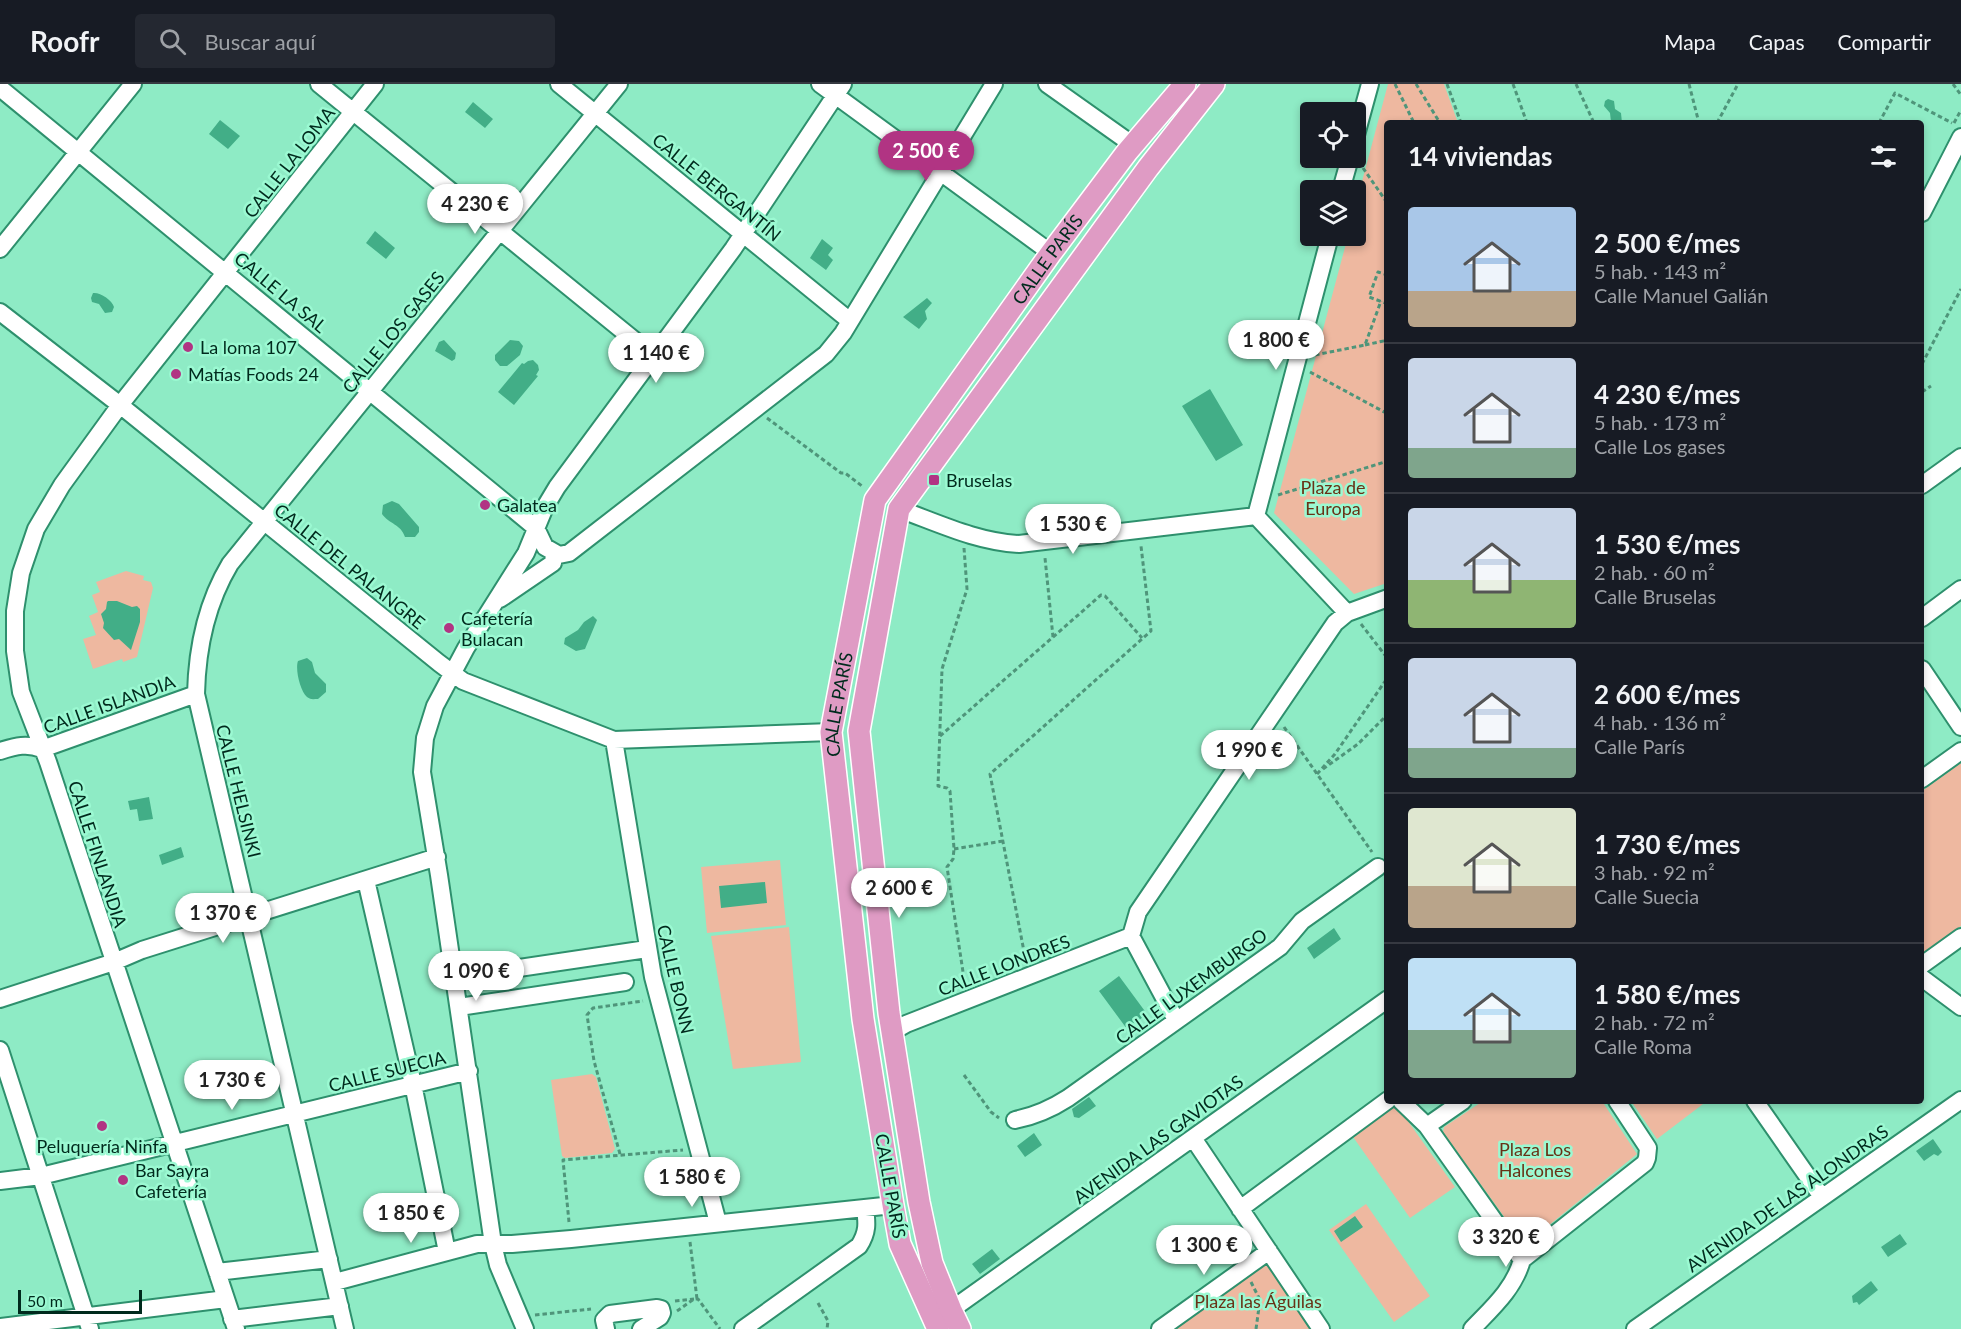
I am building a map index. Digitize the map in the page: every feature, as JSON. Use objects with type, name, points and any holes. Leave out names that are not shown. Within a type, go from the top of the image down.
[{"type":"main road","name":"CALLE PARÍS","points":[[946,1323],[900,1244],[867,1038],[831,732],[868,493],[1133,145],[1185,84]]},
{"type":"main road","name":"CALLE PARÍS","points":[[946,1323],[919,1202],[859,731],[899,509],[1160,151],[1214,84]]},
{"type":"main road","points":[[1133,145],[1160,151]]},
{"type":"main road","points":[[1133,145],[1148,168]]},
{"type":"main road","points":[[868,493],[899,509]]},
{"type":"main road","points":[[831,732],[859,731]]},
{"type":"main road","points":[[867,1038],[896,1028]]},
{"type":"main road","points":[[893,1205],[919,1202]]},
{"type":"street","points":[[0,249],[133,84]]},
{"type":"street","points":[[319,84],[655,357]]},
{"type":"street","name":"CALLE LA LOMA","points":[[120,405],[375,84]]},
{"type":"street","name":"CALLE BERGANTÍN","points":[[559,84],[850,321]]},
{"type":"street","name":"CALLE LOS GASES","points":[[265,522],[619,84]]},
{"type":"street","points":[[820,84],[839,90],[941,172],[1051,253]]},
{"type":"street","points":[[495,603],[553,563],[554,554],[569,553],[816,363],[835,344],[994,84]]},
{"type":"street","points":[[1047,84],[1133,145]]},
{"type":"street","points":[[1365,102],[1370,84]]},
{"type":"street","name":"CALLE LA SAL","points":[[0,88],[536,528],[546,547],[554,554]]},
{"type":"street","points":[[525,1329],[498,1265],[493,1244],[437,857],[422,772],[422,755],[429,722],[452,674],[526,553],[545,507],[557,487],[744,234],[839,90]]},
{"type":"street","points":[[1924,208],[1957,131]]},
{"type":"street","points":[[1256,516],[1327,246]]},
{"type":"street","name":"CALLE DEL PALANGRE","points":[[0,312],[120,405],[452,674],[478,687],[614,740],[831,732]]},
{"type":"street","name":"CALLE FINLANDIA","points":[[120,405],[62,485],[36,529],[21,573],[15,611],[15,651],[21,692],[114,962],[234,1324]]},
{"type":"street","points":[[1924,484],[1961,457]]},
{"type":"street","points":[[899,509],[978,538],[1018,544],[1256,516]]},
{"type":"street","points":[[1256,516],[1347,613]]},
{"type":"street","name":"CALLE HELSINKI","points":[[265,522],[230,564],[213,597],[198,656],[196,694],[345,1329]]},
{"type":"street","points":[[1924,617],[1961,589]]},
{"type":"street","points":[[1176,1020],[1131,936],[1138,912],[1335,623],[1347,613],[1384,599]]},
{"type":"street","points":[[1924,672],[1961,727]]},
{"type":"street","name":"CALLE ISLANDIA","points":[[0,750],[21,745],[42,749],[196,694]]},
{"type":"street","name":"CALLE BONN","points":[[614,740],[653,977],[718,1222]]},
{"type":"street","points":[[1924,778],[1961,751]]},
{"type":"street","points":[[0,999],[114,962],[142,950],[250,918],[437,857]]},
{"type":"street","name":"CALLE LUXEMBURGO","points":[[1015,1120],[1034,1116],[1052,1108],[1280,947],[1302,921],[1378,867]]},
{"type":"street","points":[[366,880],[413,1084],[447,1252]]},
{"type":"street","name":"CALLE LONDRES","points":[[896,1028],[1131,936]]},
{"type":"street","points":[[1924,964],[1961,937]]},
{"type":"street","points":[[478,974],[647,949]]},
{"type":"street","points":[[550,963],[555,992]]},
{"type":"street","points":[[1924,979],[1961,1007]]},
{"type":"street","points":[[459,1007],[625,982]]},
{"type":"street","name":"AVENIDA LAS GAVIOTAS","points":[[946,1323],[1192,1138],[1384,1002]]},
{"type":"street","points":[[0,1050],[88,1323]]},
{"type":"street","name":"CALLE SUECIA","points":[[0,1182],[41,1176],[469,1071]]},
{"type":"street","name":"AVENIDA DE LAS ALONDRAS","points":[[1635,1329],[1961,1100]]},
{"type":"street","points":[[1240,1209],[1384,1103]]},
{"type":"street","points":[[1404,1104],[1427,1126],[1522,1260]]},
{"type":"street","points":[[1427,1126],[1459,1104]]},
{"type":"street","points":[[1472,1329],[1503,1297],[1519,1272],[1522,1260],[1645,1163],[1648,1148],[1619,1104]]},
{"type":"street","points":[[1757,1104],[1822,1197]]},
{"type":"street","points":[[1192,1138],[1321,1329]]},
{"type":"street","points":[[335,1282],[477,1244],[571,1239],[893,1205]]},
{"type":"street","points":[[743,1329],[859,1245],[867,1227],[865,1208]]},
{"type":"street","points":[[1160,1329],[1269,1251]]},
{"type":"street","points":[[217,1272],[329,1259]]},
{"type":"street","points":[[0,1327],[88,1323],[226,1299]]},
{"type":"street","points":[[234,1324],[340,1306]]},
{"type":"street","points":[[606,1329],[604,1320],[610,1314],[661,1309],[660,1317],[641,1329]]},
{"type":"path","points":[[1395,84],[1413,120]]},
{"type":"path","points":[[1416,84],[1438,120]]},
{"type":"path","points":[[1447,84],[1460,120]]},
{"type":"path","points":[[1513,84],[1526,120]]},
{"type":"path","points":[[1576,84],[1593,120]]},
{"type":"path","points":[[1689,84],[1698,120]]},
{"type":"path","points":[[1720,120],[1738,84]]},
{"type":"path","points":[[1953,84],[1961,95]]},
{"type":"path","points":[[1881,120],[1895,93],[1957,131]]},
{"type":"path","points":[[1360,168],[1384,199]]},
{"type":"path","points":[[1384,274],[1378,272],[1369,297],[1384,302]]},
{"type":"path","points":[[1924,360],[1961,289]]},
{"type":"path","points":[[1365,345],[1381,301]]},
{"type":"path","points":[[1310,356],[1384,341]]},
{"type":"path","points":[[1306,371],[1384,412]]},
{"type":"path","points":[[1924,391],[1931,386]]},
{"type":"path","points":[[764,416],[841,473],[845,473],[868,493]]},
{"type":"path","points":[[1274,496],[1384,463]]},
{"type":"path","points":[[1027,967],[990,774],[1151,631],[1140,542]]},
{"type":"path","points":[[964,544],[967,589],[942,669],[938,786],[944,786],[950,791],[954,849],[953,859],[947,867],[965,990]]},
{"type":"path","points":[[1044,553],[1053,637]]},
{"type":"path","points":[[939,737],[1101,596],[1105,596],[1142,638]]},
{"type":"path","points":[[1347,613],[1358,621],[1384,654]]},
{"type":"path","points":[[1317,774],[1335,754],[1384,683]]},
{"type":"path","points":[[1274,714],[1371,849],[1378,867]]},
{"type":"path","points":[[1317,774],[1358,744],[1384,718]]},
{"type":"path","points":[[954,849],[1003,841]]},
{"type":"path","points":[[620,1154],[594,1061],[587,1015],[593,1008],[643,1000]]},
{"type":"path","points":[[964,1075],[991,1112],[1006,1120],[1015,1120]]},
{"type":"path","points":[[571,1239],[563,1160],[699,1149]]},
{"type":"path","points":[[690,1242],[697,1299],[720,1329]]},
{"type":"path","points":[[1246,1268],[1260,1300],[1256,1329]]},
{"type":"path","points":[[676,1312],[697,1299]]},
{"type":"path","points":[[818,1304],[826,1315],[827,1329]]},
{"type":"green space","name":"Plaza de Europa","points":[[1388,84],[1444,84],[1457,120],[1384,120],[1384,584],[1354,594],[1274,513],[1345,246],[1366,246],[1366,180],[1362,180]]},
{"type":"green space","points":[[126,571],[144,576],[143,580],[151,582],[153,588],[137,657],[123,662],[122,659],[93,669],[83,639],[96,635],[89,616],[98,612],[92,595],[100,592],[96,582]]},
{"type":"green space","points":[[1961,763],[1961,926],[1924,953],[1924,790]]},
{"type":"green space","points":[[780,860],[786,925],[707,933],[701,867]]},
{"type":"green space","points":[[789,927],[801,1062],[733,1069],[711,936]]},
{"type":"green space","points":[[592,1074],[596,1077],[615,1149],[612,1153],[565,1158],[562,1156],[551,1080]]},
{"type":"green space","points":[[1396,1104],[1455,1187],[1410,1218],[1351,1134]]},
{"type":"green space","name":"Plaza Los Halcones","points":[[1478,1104],[1604,1104],[1637,1154],[1527,1243],[1523,1243],[1443,1132],[1444,1127]]},
{"type":"green space","points":[[1633,1104],[1703,1104],[1657,1139]]},
{"type":"green space","points":[[1366,1204],[1430,1296],[1394,1322],[1329,1230]]},
{"type":"green space","name":"Plaza las Águilas","points":[[1262,1262],[1267,1263],[1311,1329],[1171,1329]]},
{"type":"shaded area","points":[[1608,99],[1614,101],[1615,109],[1621,113],[1622,120],[1611,120],[1610,113],[1604,106]]},
{"type":"shaded area","points":[[473,102],[493,119],[485,128],[465,112]]},
{"type":"shaded area","points":[[220,120],[240,136],[228,149],[209,134]]},
{"type":"shaded area","points":[[375,231],[395,248],[386,259],[366,243]]},
{"type":"shaded area","points":[[822,239],[833,248],[828,255],[833,260],[826,270],[810,258]]},
{"type":"shaded area","points":[[93,293],[102,295],[111,302],[114,307],[112,312],[105,313],[99,304],[92,302]]},
{"type":"shaded area","points":[[927,298],[932,303],[925,311],[927,319],[919,329],[903,317]]},
{"type":"shaded area","points":[[444,340],[456,353],[452,361],[435,351],[439,342]]},
{"type":"shaded area","points":[[510,340],[519,341],[523,346],[520,355],[507,366],[500,366],[495,360],[495,355]]},
{"type":"shaded area","points":[[533,360],[538,365],[539,370],[536,375],[538,376],[514,405],[498,392],[522,363]]},
{"type":"shaded area","points":[[1210,389],[1243,445],[1216,461],[1182,406]]},
{"type":"shaded area","points":[[392,501],[399,504],[419,527],[419,532],[415,537],[405,537],[401,529],[382,514],[383,505]]},
{"type":"shaded area","points":[[108,601],[117,601],[132,607],[137,606],[140,609],[140,622],[131,650],[119,639],[114,640],[103,628],[101,614],[106,609]]},
{"type":"shaded area","points":[[593,616],[597,620],[585,649],[576,651],[564,644],[565,638]]},
{"type":"shaded area","points":[[307,658],[312,662],[315,673],[326,684],[326,692],[318,699],[307,697],[299,680],[298,661]]},
{"type":"shaded area","points":[[149,797],[153,819],[139,821],[137,809],[130,810],[128,801]]},
{"type":"shaded area","points":[[181,847],[184,857],[162,865],[159,855]]},
{"type":"shaded area","points":[[765,882],[767,903],[721,908],[719,886]]},
{"type":"shaded area","points":[[1334,928],[1341,939],[1314,959],[1307,948]]},
{"type":"shaded area","points":[[1119,976],[1147,1014],[1127,1029],[1099,991]]},
{"type":"shaded area","points":[[1089,1097],[1096,1106],[1079,1118],[1074,1117],[1072,1109]]},
{"type":"shaded area","points":[[1034,1133],[1042,1145],[1025,1157],[1017,1146]]},
{"type":"shaded area","points":[[1933,1139],[1942,1152],[1924,1161],[1916,1151]]},
{"type":"shaded area","points":[[1355,1216],[1363,1227],[1341,1242],[1334,1231]]},
{"type":"shaded area","points":[[1900,1234],[1907,1244],[1888,1257],[1881,1247]]},
{"type":"shaded area","points":[[992,1249],[1000,1259],[980,1274],[972,1264]]},
{"type":"shaded area","points":[[1871,1281],[1878,1290],[1859,1305],[1857,1302],[1853,1303],[1852,1296]]},
{"type":"place","name":"La loma 107","points":[[188,347]]},
{"type":"place","name":"Matías Foods 24","points":[[176,374]]},
{"type":"place","name":"Bruselas","points":[[934,480]]},
{"type":"place","name":"Galatea","points":[[485,505]]},
{"type":"place","name":"Cafetería Bulacan","points":[[449,628]]},
{"type":"place","name":"Peluquería Ninfa","points":[[102,1126]]},
{"type":"place","name":"Bar Sayra Cafetería","points":[[123,1180]]}]
